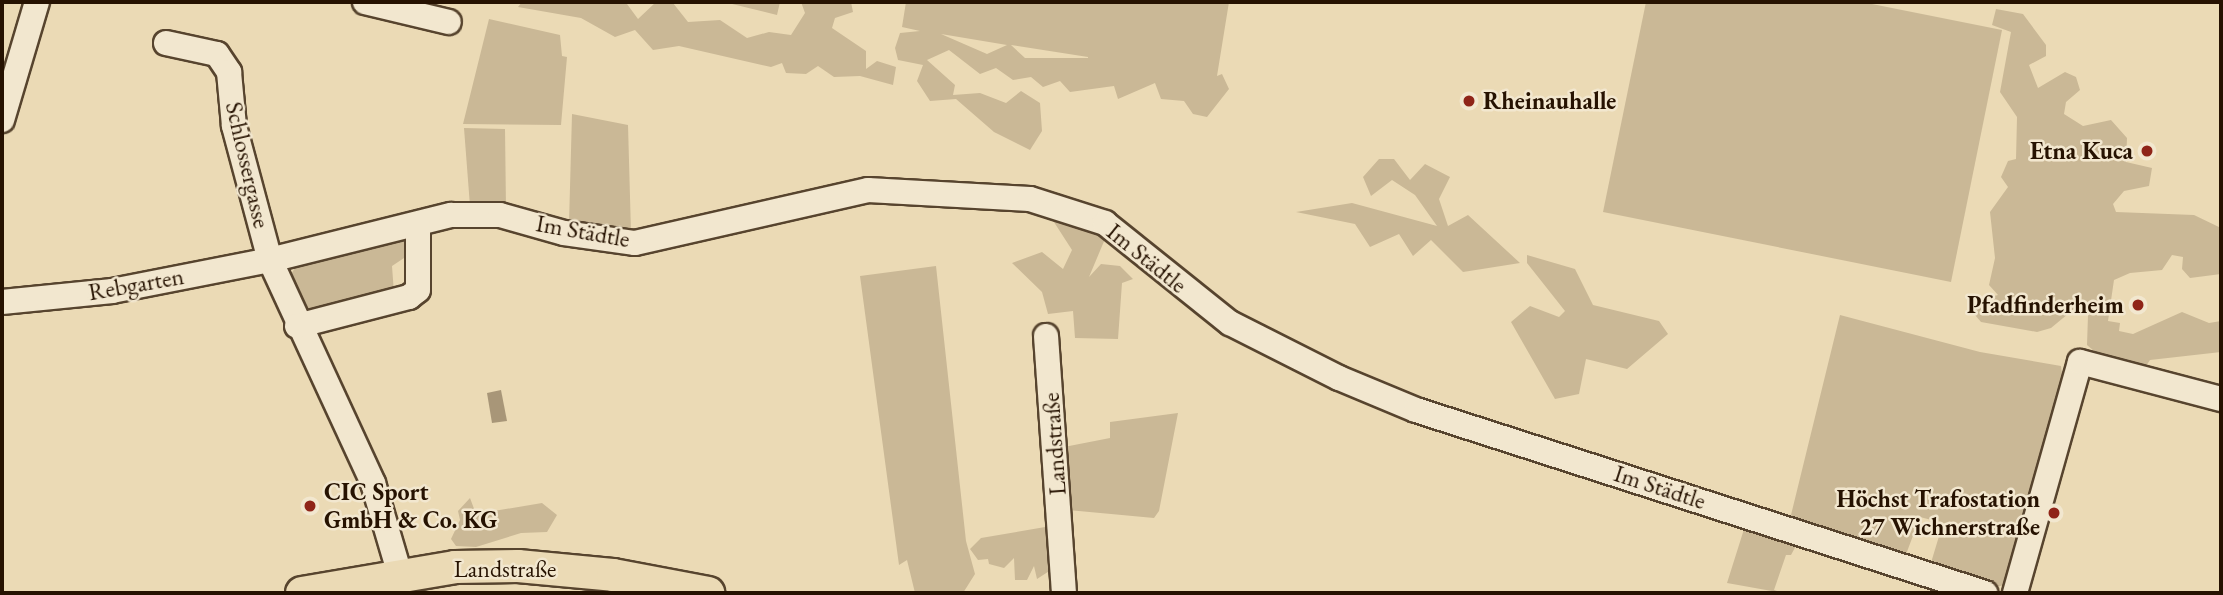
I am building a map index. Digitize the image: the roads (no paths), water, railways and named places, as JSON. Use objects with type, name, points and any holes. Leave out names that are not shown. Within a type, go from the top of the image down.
[{"type":"main road","name":"Landstraße","points":[[302,593],[455,567],[518,566],[634,586],[708,593]]},
{"type":"street","points":[[2,120],[37,2]]},
{"type":"street","points":[[365,2],[449,22]]},
{"type":"street","name":"Schlossergasse","points":[[166,43],[217,54],[229,72],[234,126],[270,260],[297,326],[373,483],[400,575]]},
{"type":"street","name":"Im Städtle","points":[[270,260],[451,215],[500,215],[564,233],[635,243],[868,190],[1030,199],[1105,223],[1230,323],[1339,378],[1416,410],[1985,593]]},
{"type":"street","points":[[297,326],[409,297],[418,290],[418,224]]},
{"type":"street","name":"Rebgarten","points":[[2,302],[112,291],[270,260]]},
{"type":"street","name":"Landstraße","points":[[1046,336],[1064,593]]},
{"type":"street","points":[[2015,593],[2080,362],[2221,399]]},
{"type":"place","name":"Rheinauhalle","points":[[1469,101]]},
{"type":"place","name":"Etna Kuca","points":[[2147,151]]},
{"type":"place","name":"Pfadfinderheim","points":[[2138,305]]},
{"type":"place","name":"CIC Sport GmbH & Co. KG","points":[[310,506]]},
{"type":"place","name":"Höchst Trafostation 27 Wichnerstraße","points":[[2054,513]]}]
